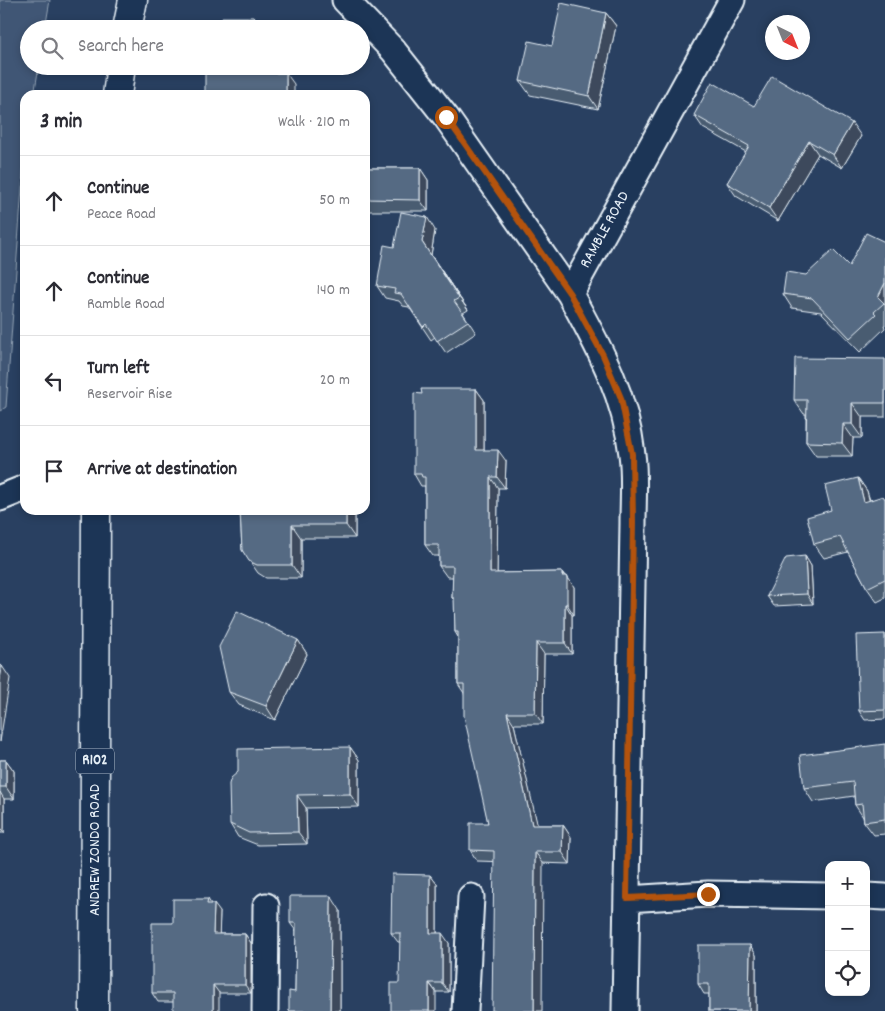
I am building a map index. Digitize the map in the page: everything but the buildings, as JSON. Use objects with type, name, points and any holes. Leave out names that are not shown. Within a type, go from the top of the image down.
[{"type":"main road","points":[[129,20],[133,0]]},
{"type":"main road","points":[[118,90],[120,75]]},
{"type":"main road","name":"ANDREW ZONDO ROAD","points":[[94,1011],[96,515]]},
{"type":"street","points":[[345,0],[365,20]]},
{"type":"street","name":"RAMBLE ROAD","points":[[570,294],[732,0]]},
{"type":"street","points":[[370,26],[394,50],[446,117],[570,294],[603,355],[621,398],[632,454],[633,523],[626,1011]]},
{"type":"street","points":[[0,498],[20,490]]},
{"type":"street","points":[[627,898],[708,894],[825,896]]},
{"type":"street","points":[[870,896],[885,898]]},
{"type":"street","points":[[465,1011],[471,897]]},
{"type":"street","points":[[265,1011],[266,906]]},
{"type":"shaded area","points":[[0,0],[50,0],[47,20],[20,20],[20,75],[37,75],[35,90],[20,90],[20,215],[6,407],[0,411]]},
{"type":"route","points":[[446,117],[570,294],[603,355],[621,398],[632,454],[633,523],[627,898],[708,894]]}]
